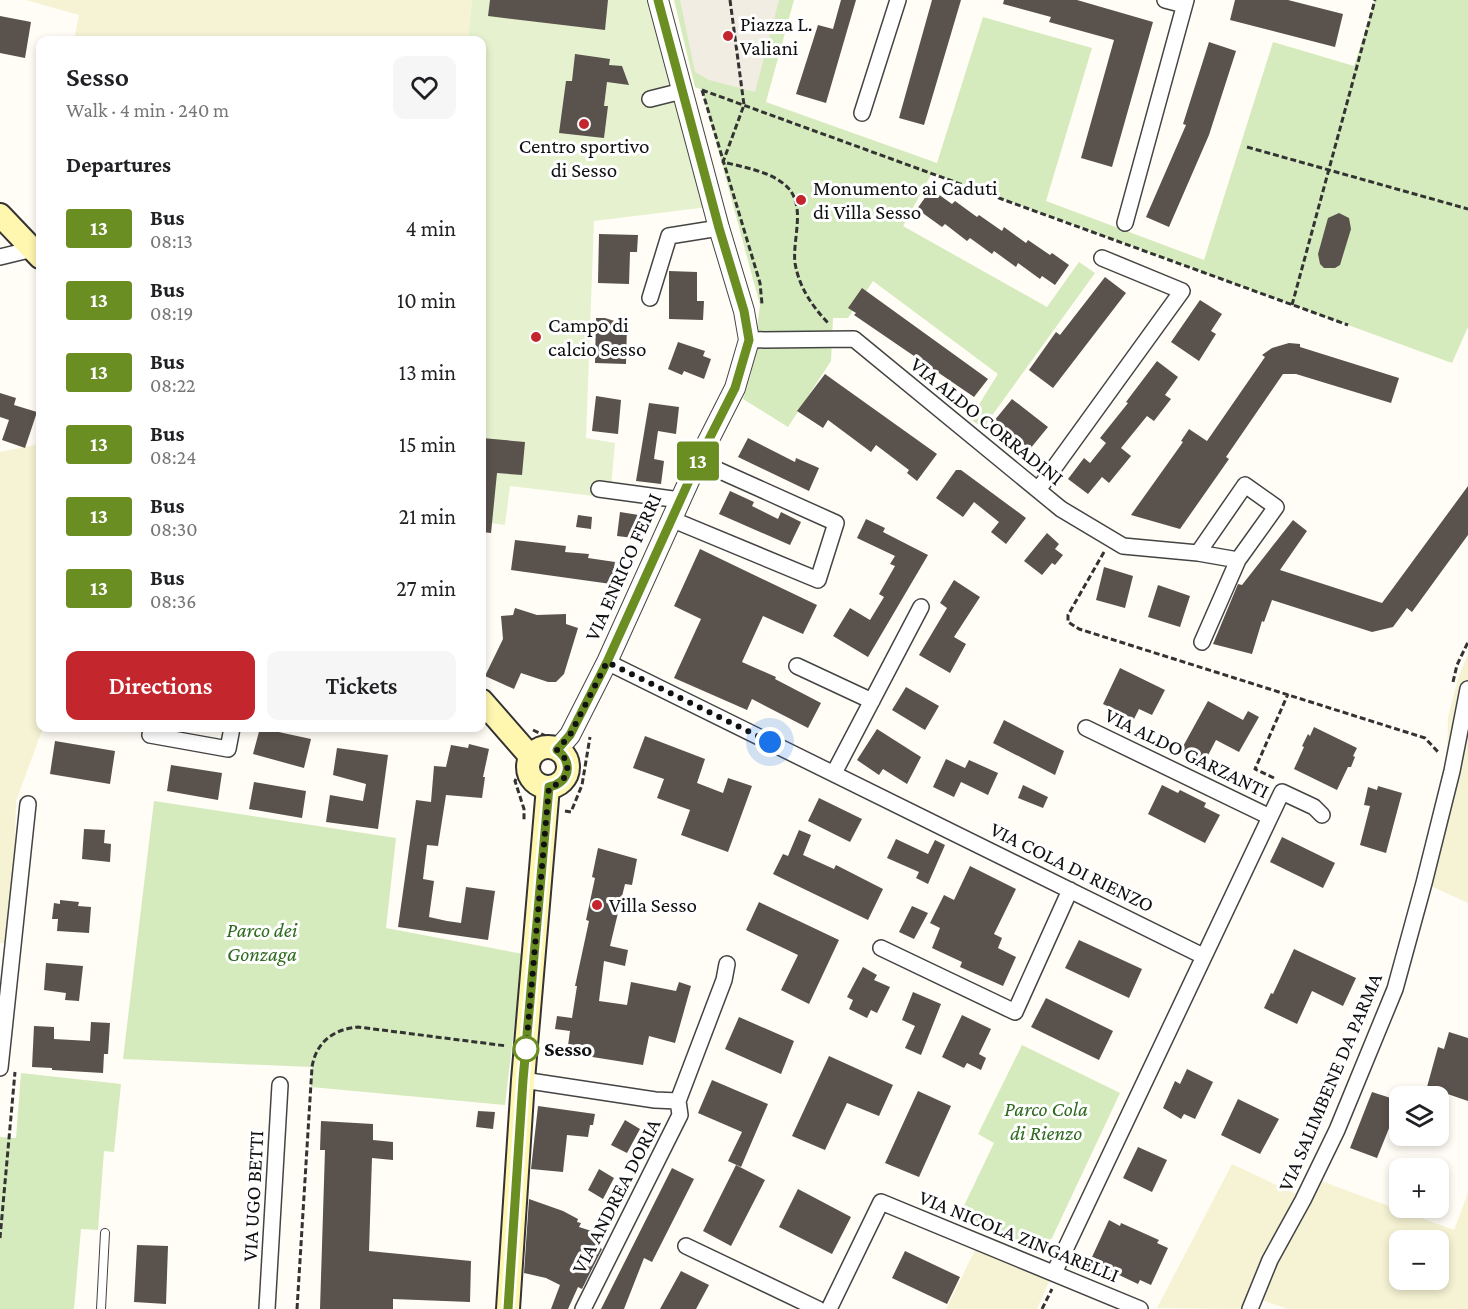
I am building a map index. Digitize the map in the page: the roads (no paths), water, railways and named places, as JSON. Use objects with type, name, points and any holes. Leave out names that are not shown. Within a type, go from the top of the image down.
[{"type":"main road","points":[[0,215],[36,252]]},
{"type":"main road","points":[[486,706],[514,737],[533,781],[540,786],[549,787],[562,782],[567,775],[567,761],[552,743],[524,760]]},
{"type":"main road","points":[[508,1309],[523,1080],[549,787]]},
{"type":"street","name":"VIA ENRICO FERRI","points":[[552,743],[574,729],[607,662],[698,461],[757,340],[744,311],[719,228],[658,0]]},
{"type":"street","points":[[862,113],[898,0]]},
{"type":"street","points":[[1125,223],[1185,3],[1165,0]]},
{"type":"street","points":[[650,99],[682,91]]},
{"type":"street","points":[[650,298],[669,236],[719,228]]},
{"type":"street","points":[[0,257],[36,253]]},
{"type":"street","points":[[1038,490],[1182,291],[1102,258]]},
{"type":"street","name":"VIA ALDO CORRADINI","points":[[757,340],[854,339],[1061,509],[1112,540],[1123,546],[1198,553],[1238,560]]},
{"type":"street","points":[[671,519],[818,580],[836,523],[698,461]]},
{"type":"street","points":[[1198,553],[1245,485],[1276,507],[1238,560],[1202,642]]},
{"type":"street","points":[[599,489],[680,500]]},
{"type":"street","points":[[834,774],[921,607]]},
{"type":"street","name":"VIA COLA DI RIENZO","points":[[607,662],[1203,956]]},
{"type":"street","points":[[797,666],[872,701]]},
{"type":"street","name":"VIA SALIMBENE DA PARMA","points":[[1250,1309],[1262,1276],[1308,1192],[1337,1130],[1395,989],[1452,771],[1468,689]]},
{"type":"street","name":"VIA ALDO GARZANTI","points":[[1086,728],[1270,817]]},
{"type":"street","points":[[151,732],[150,735],[228,749],[231,732]]},
{"type":"street","name":"VIA ALDO GARZANTI","points":[[1203,956],[1282,792],[1314,807],[1322,815]]},
{"type":"street","points":[[0,1068],[6,955],[28,804]]},
{"type":"street","points":[[881,948],[1015,1012],[1070,890]]},
{"type":"street","points":[[1056,1274],[1203,956]]},
{"type":"street","name":"VIA ANDREA DORIA","points":[[584,1309],[680,1116],[678,1101],[724,980],[727,964]]},
{"type":"street","name":"VIA ANDREA DORIA","points":[[523,1080],[656,1100],[678,1101]]},
{"type":"street","name":"VIA UGO BETTI","points":[[267,1309],[280,1085]]},
{"type":"street","name":"VIA NICOLA ZINGARELLI","points":[[830,1309],[881,1202],[1140,1309]]},
{"type":"street","points":[[686,1246],[818,1309]]},
{"type":"lane","points":[[101,1309],[105,1233]]},
{"type":"place","name":"Piazza L. Valiani","points":[[728,36]]},
{"type":"place","name":"Centro sportivo di Sesso","points":[[584,124]]},
{"type":"place","name":"Monumento ai Caduti di Villa Sesso","points":[[801,200]]},
{"type":"place","name":"Campo di calcio Sesso","points":[[536,337]]},
{"type":"place","name":"Villa Sesso","points":[[597,905]]},
{"type":"place","name":"Sesso","points":[[526,1049]]},
{"type":"park label","name":"Parco dei Gonzaga","points":[[262,942]]},
{"type":"park label","name":"Parco Cola di Rienzo","points":[[1046,1121]]}]
